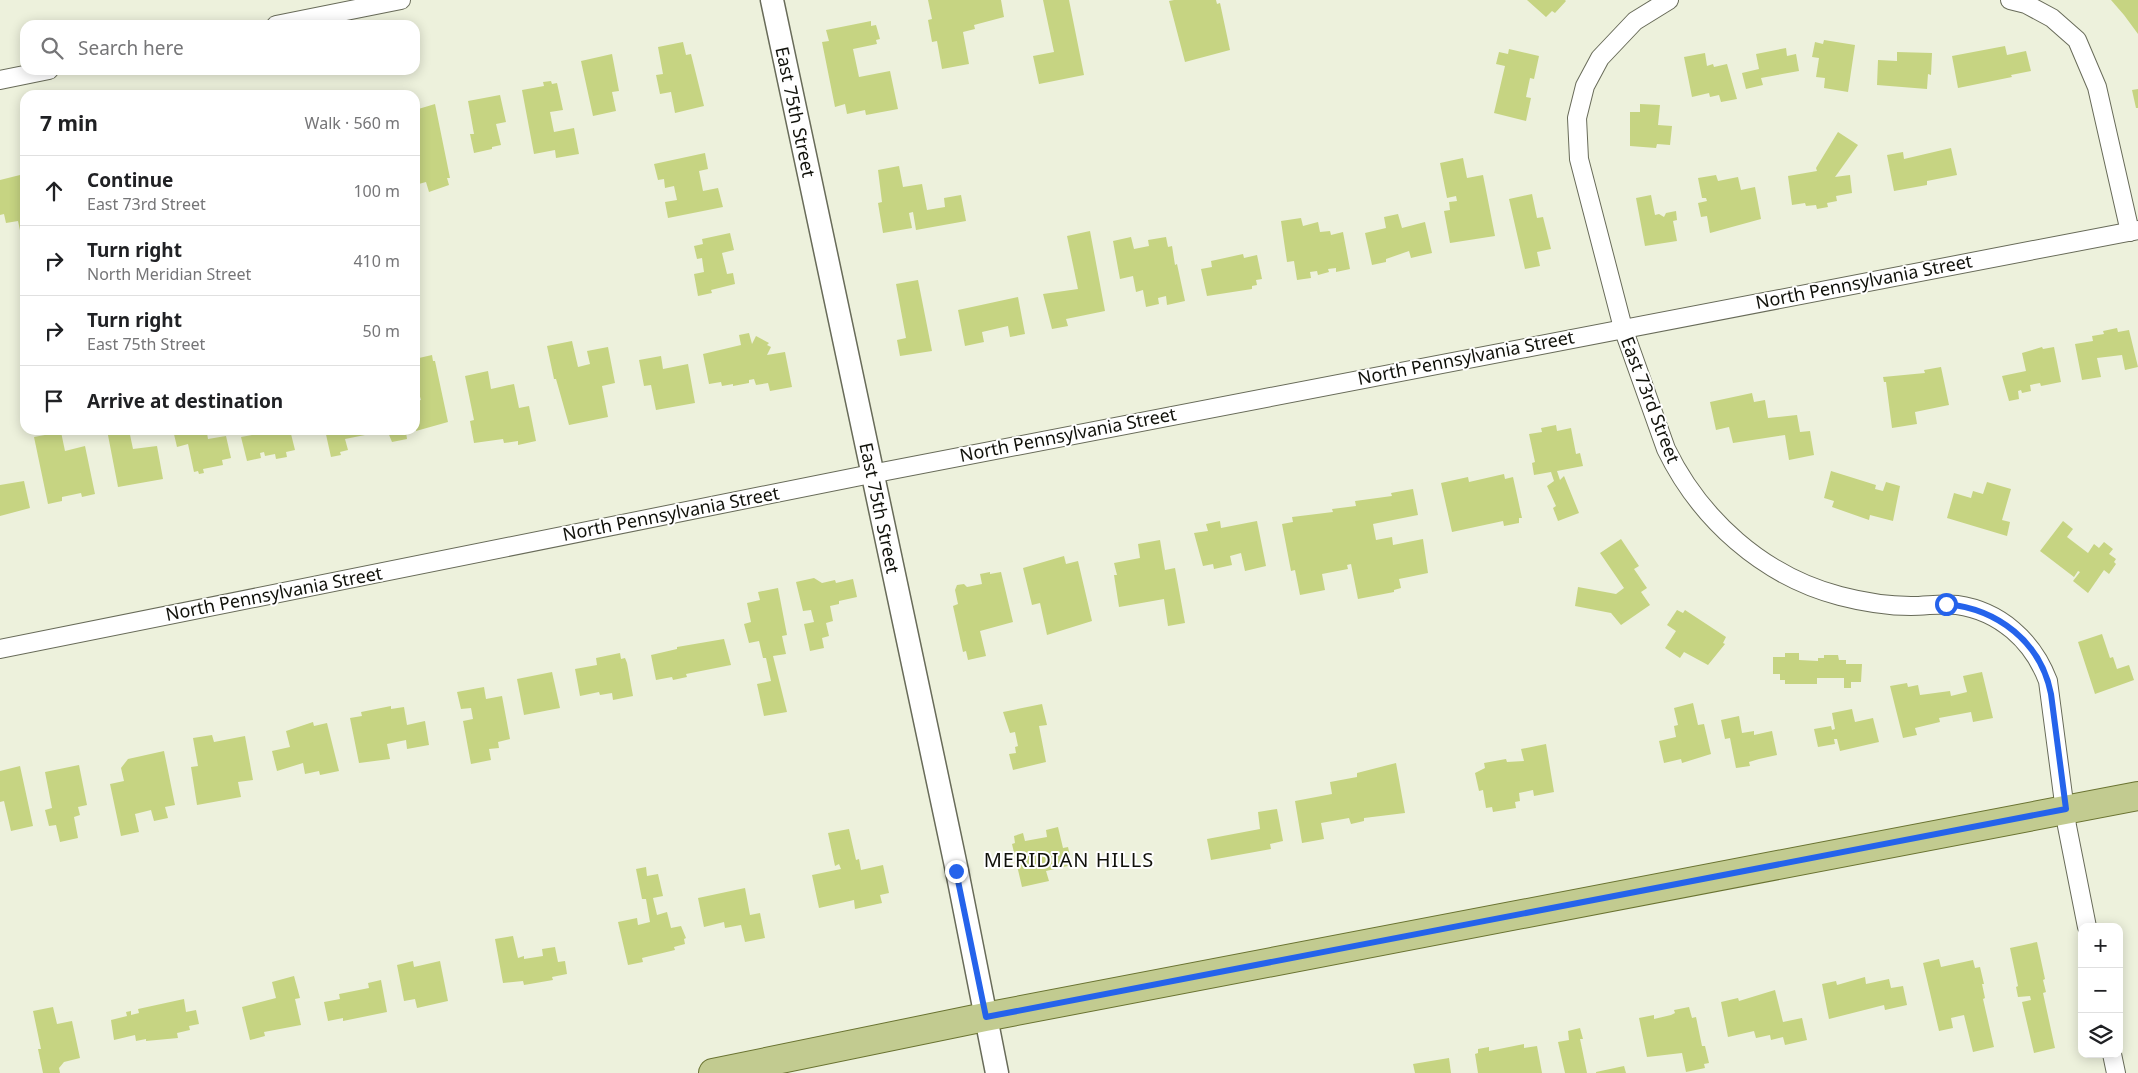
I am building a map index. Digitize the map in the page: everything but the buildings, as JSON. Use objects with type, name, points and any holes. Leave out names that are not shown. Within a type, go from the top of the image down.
[{"type":"main road","points":[[713,1073],[986,1017],[2138,796]]},
{"type":"street","points":[[301,20],[401,0]]},
{"type":"street","name":"East 75th Street","points":[[772,0],[997,1073]]},
{"type":"street","name":"East 73rd Street","points":[[1670,0],[1635,21],[1600,58],[1585,86],[1577,118],[1579,159],[1623,328],[1658,430],[1674,466],[1701,505],[1745,548],[1796,579],[1834,595],[1883,604],[1946,604],[1977,610],[2006,624],[2028,645],[2037,657],[2048,681],[2067,826],[2086,923]]},
{"type":"street","points":[[2010,0],[2026,4],[2052,18],[2070,32],[2082,49],[2101,104],[2134,231]]},
{"type":"street","points":[[0,80],[24,75]]},
{"type":"street","name":"North Pennsylvania Street","points":[[0,649],[871,474],[2134,231]]},
{"type":"street","points":[[2113,1058],[2116,1073]]},
{"type":"district","name":"MERIDIAN HILLS","points":[[1069,860]]},
{"type":"route","points":[[956,871],[986,1017],[2066,809],[2051,694],[2048,681],[2037,657],[2013,629],[1998,619],[1969,607],[1946,604]]}]
